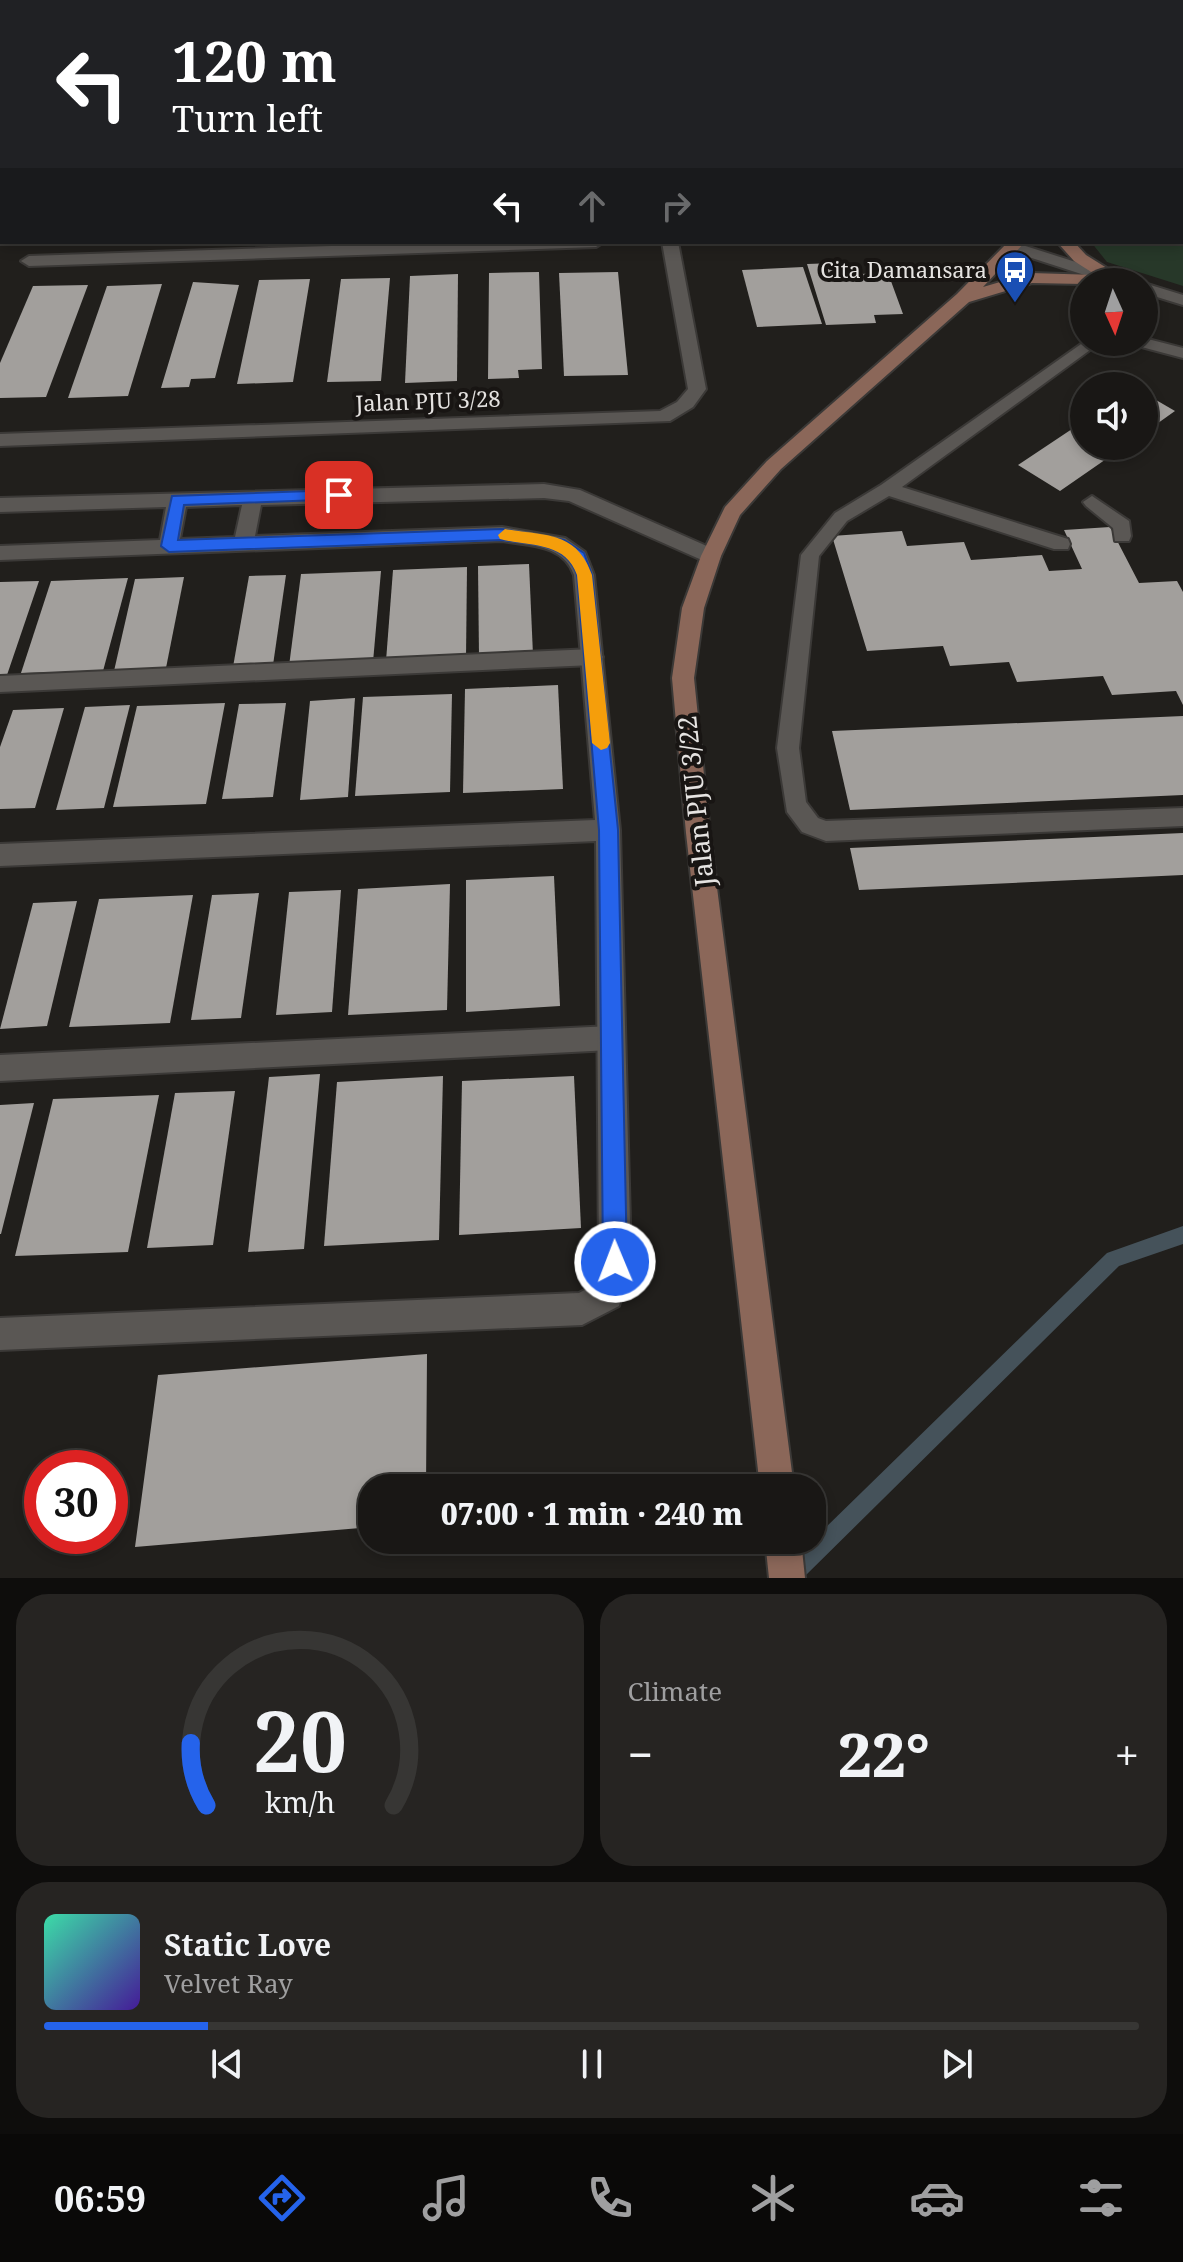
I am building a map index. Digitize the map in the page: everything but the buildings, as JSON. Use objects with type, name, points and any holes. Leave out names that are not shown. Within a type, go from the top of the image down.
[{"type":"street","points":[[29,261],[536,244]]},
{"type":"street","name":"Jalan PJU 3/28","points":[[0,440],[663,417],[680,410],[692,400],[697,389],[670,244]]},
{"type":"street","points":[[1015,244],[1084,268]]},
{"type":"street","name":"Jalan PJU 3/22","points":[[775,1474],[698,833],[683,678],[693,608],[711,556],[732,512],[774,465],[963,298],[1015,244]]},
{"type":"street","points":[[1067,244],[1080,258],[1098,268]]},
{"type":"street","points":[[963,298],[1031,278],[1070,279]]},
{"type":"street","points":[[1158,292],[1183,300]]},
{"type":"street","points":[[0,505],[544,491],[573,495],[711,556]]},
{"type":"street","points":[[244,543],[253,498]]},
{"type":"street","points":[[169,546],[177,500]]},
{"type":"street","points":[[0,553],[502,534],[558,543],[578,557],[584,575],[608,830],[615,1262],[608,1295],[582,1309],[0,1334]]},
{"type":"street","points":[[0,855],[608,830]]},
{"type":"street","points":[[784,1554],[787,1578]]},
{"type":"lane","points":[[1158,347],[1183,353]]},
{"type":"lane","points":[[1072,356],[887,489],[841,517],[810,555],[788,748],[795,805],[810,825],[841,832],[1183,817]]},
{"type":"lane","points":[[887,489],[1061,544]]},
{"type":"lane","points":[[1092,502],[1122,526],[1122,536]]},
{"type":"lane","points":[[0,684],[593,657]]},
{"type":"lane","points":[[0,1068],[611,1038]]},
{"type":"green space","points":[[1093,244],[1183,244],[1183,286],[1158,278],[1158,268],[1126,268],[1107,262]]},
{"type":"waterway","points":[[788,1578],[1113,1259],[1183,1235]]},
{"type":"slow traffic","points":[[505,535],[558,543],[578,557],[584,575],[601,743]]},
{"type":"place","name":"Cita Damansara","points":[[1015,304]]},
{"type":"route","points":[[339,495],[177,500],[169,546],[502,534],[558,543],[578,557],[584,575],[608,830],[615,1262]]}]
